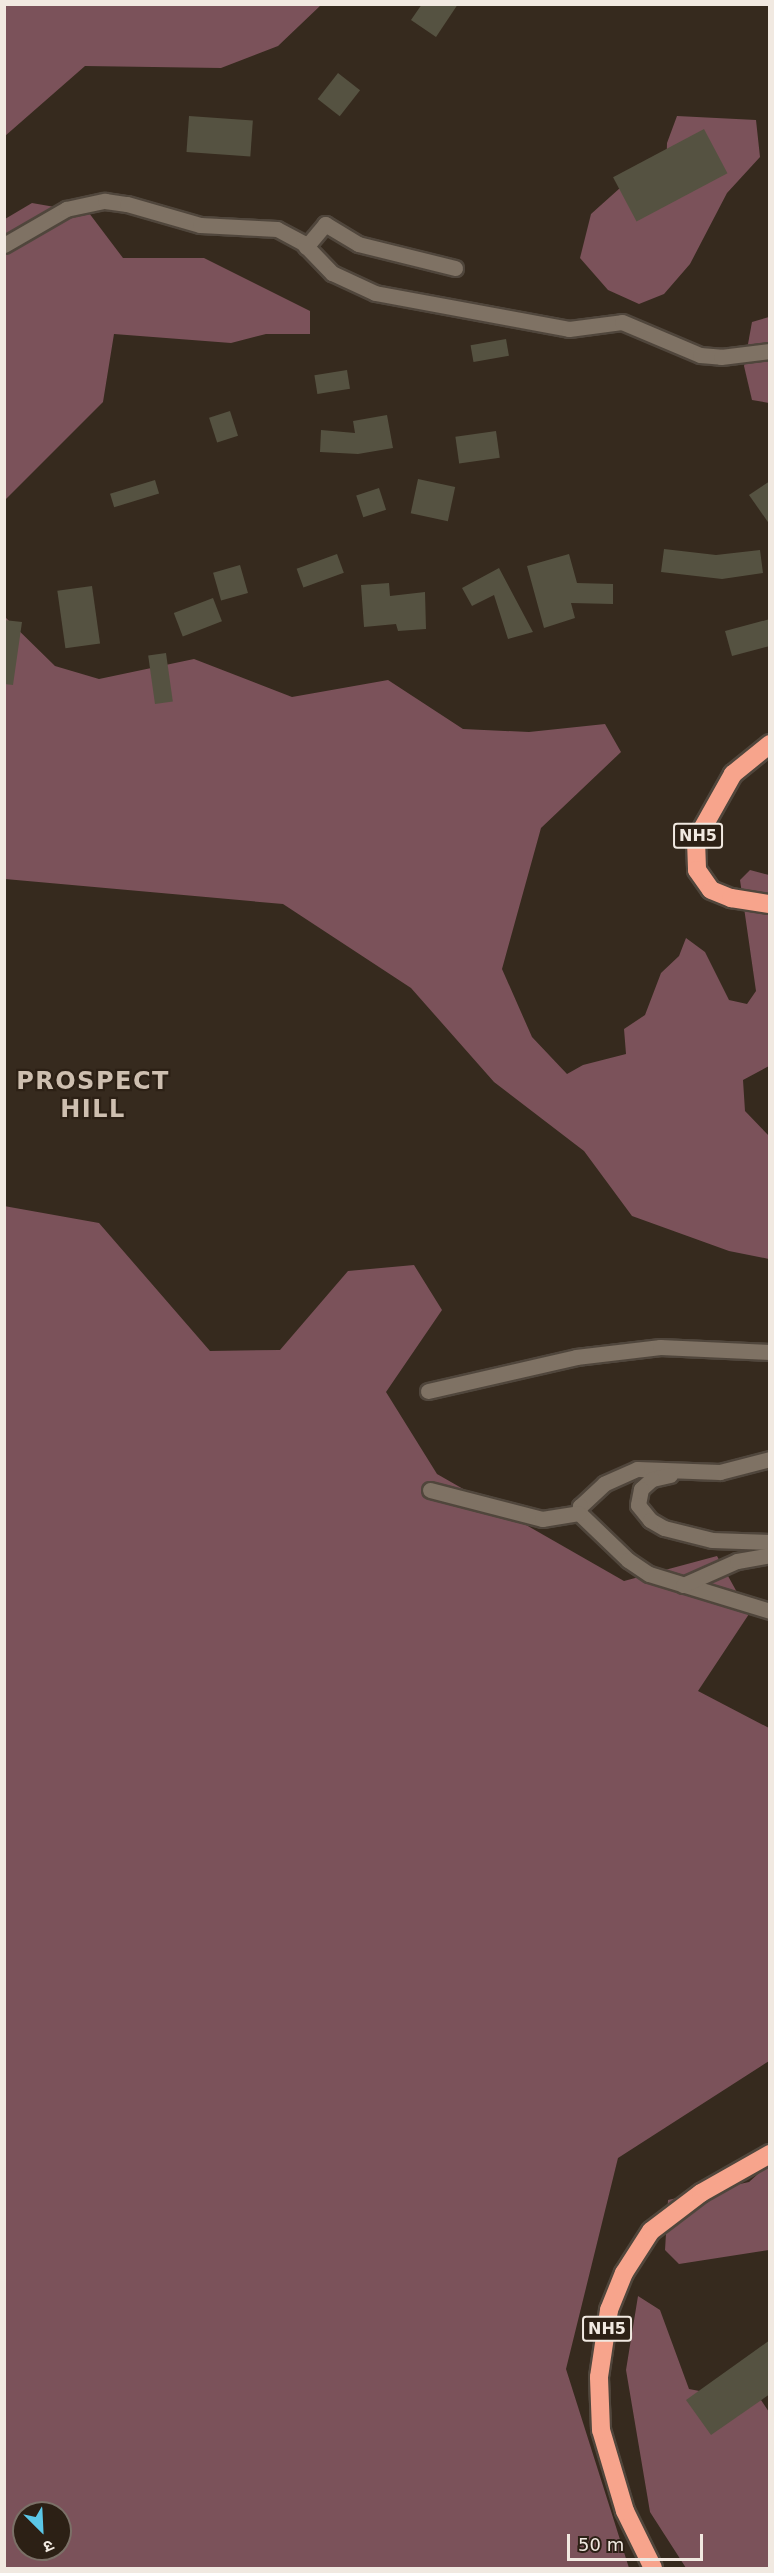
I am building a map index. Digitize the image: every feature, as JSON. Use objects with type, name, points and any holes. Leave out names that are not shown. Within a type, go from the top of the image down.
[{"type":"highway","name":"NH5","points":[[770,744],[733,774],[696,840],[697,870],[711,890],[731,898],[770,904]]},
{"type":"highway","name":"NH5","points":[[653,2568],[625,2511],[601,2430],[599,2377],[609,2310],[624,2273],[651,2231],[701,2193],[770,2154]]},
{"type":"street","points":[[4,245],[66,209],[105,201],[200,225],[277,229],[306,247],[332,273],[375,293],[569,329],[622,322],[700,355],[721,357],[770,351]]},
{"type":"street","points":[[306,247],[325,224],[358,244],[455,268]]},
{"type":"street","points":[[428,1391],[576,1357],[660,1347],[770,1352]]},
{"type":"street","points":[[579,1513],[580,1506],[618,1474],[637,1468],[720,1472],[770,1459]]},
{"type":"street","points":[[692,1471],[652,1479],[641,1489],[638,1505],[650,1520],[664,1528],[712,1540],[770,1542]]},
{"type":"street","points":[[430,1490],[543,1519],[579,1513]]},
{"type":"street","points":[[579,1513],[628,1560],[649,1574],[770,1611]]},
{"type":"street","points":[[683,1585],[737,1561],[770,1555]]},
{"type":"shaded area","points":[[5,4],[321,5],[278,46],[221,68],[85,66],[5,136]]},
{"type":"shaded area","points":[[677,116],[756,120],[760,157],[727,193],[690,264],[664,294],[639,304],[608,290],[580,258],[591,214],[620,188],[666,175],[667,143]]},
{"type":"shaded area","points":[[32,203],[89,213],[123,258],[204,258],[310,311],[310,334],[266,334],[231,343],[114,334],[103,402],[5,500],[5,219]]},
{"type":"shaded area","points":[[769,317],[769,403],[752,400],[744,366],[752,322]]},
{"type":"shaded area","points":[[4,616],[55,666],[99,679],[194,659],[292,697],[388,680],[463,729],[529,732],[605,724],[621,752],[541,828],[502,969],[532,1037],[567,1074],[583,1065],[626,1054],[624,1029],[645,1015],[661,973],[679,956],[686,938],[705,952],[729,1000],[747,1004],[756,991],[740,880],[750,870],[769,875],[769,1066],[743,1080],[745,1111],[769,1136],[769,1259],[729,1251],[632,1216],[584,1151],[494,1082],[411,988],[283,904],[5,879]]},
{"type":"shaded area","points":[[4,1206],[99,1223],[210,1351],[280,1350],[348,1271],[414,1265],[442,1310],[386,1392],[437,1474],[624,1581],[717,1556],[749,1614],[698,1691],[769,1728],[769,2061],[618,2158],[566,2369],[629,2568],[5,2568]]},
{"type":"shaded area","points":[[769,2164],[769,2250],[679,2264],[665,2250],[668,2200],[749,2182]]},
{"type":"shaded area","points":[[638,2296],[660,2310],[689,2389],[726,2396],[757,2394],[769,2412],[769,2568],[686,2568],[650,2512],[626,2370]]},
{"type":"building","points":[[422,4],[458,4],[436,37],[411,20]]},
{"type":"building","points":[[338,73],[360,90],[340,116],[318,99]]},
{"type":"building","points":[[189,116],[253,120],[250,156],[186,152]]},
{"type":"building","points":[[704,129],[727,173],[637,222],[613,177]]},
{"type":"building","points":[[506,339],[509,356],[473,362],[471,345]]},
{"type":"building","points":[[347,370],[350,389],[317,394],[314,375]]},
{"type":"building","points":[[230,411],[238,436],[217,443],[209,418]]},
{"type":"building","points":[[387,415],[393,448],[358,454],[320,452],[321,430],[355,433],[353,421]]},
{"type":"building","points":[[496,431],[500,458],[459,463],[455,437]]},
{"type":"building","points":[[418,479],[455,487],[448,521],[411,513]]},
{"type":"building","points":[[155,480],[159,493],[114,507],[110,494]]},
{"type":"building","points":[[770,481],[770,525],[749,495]]},
{"type":"building","points":[[379,488],[386,510],[363,517],[356,495]]},
{"type":"building","points":[[664,549],[716,555],[760,550],[763,573],[722,579],[661,572]]},
{"type":"building","points":[[337,554],[344,573],[303,588],[297,569]]},
{"type":"building","points":[[569,554],[577,583],[613,584],[613,604],[571,603],[575,618],[544,628],[527,566]]},
{"type":"building","points":[[240,565],[248,593],[221,601],[213,573]]},
{"type":"building","points":[[499,568],[533,632],[508,639],[494,595],[472,606],[462,588]]},
{"type":"building","points":[[389,583],[390,596],[425,592],[426,629],[398,631],[396,624],[364,627],[361,585]]},
{"type":"building","points":[[92,586],[100,643],[65,648],[57,591]]},
{"type":"building","points":[[213,598],[222,621],[183,636],[174,613]]},
{"type":"building","points":[[770,619],[770,646],[732,656],[725,631]]},
{"type":"building","points":[[4,620],[22,622],[13,685],[4,684]]},
{"type":"building","points":[[166,653],[173,702],[155,704],[148,656]]},
{"type":"building","points":[[770,2340],[770,2394],[711,2435],[686,2400]]},
{"type":"district","name":"PROSPECT HILL","points":[[93,1096]]}]
